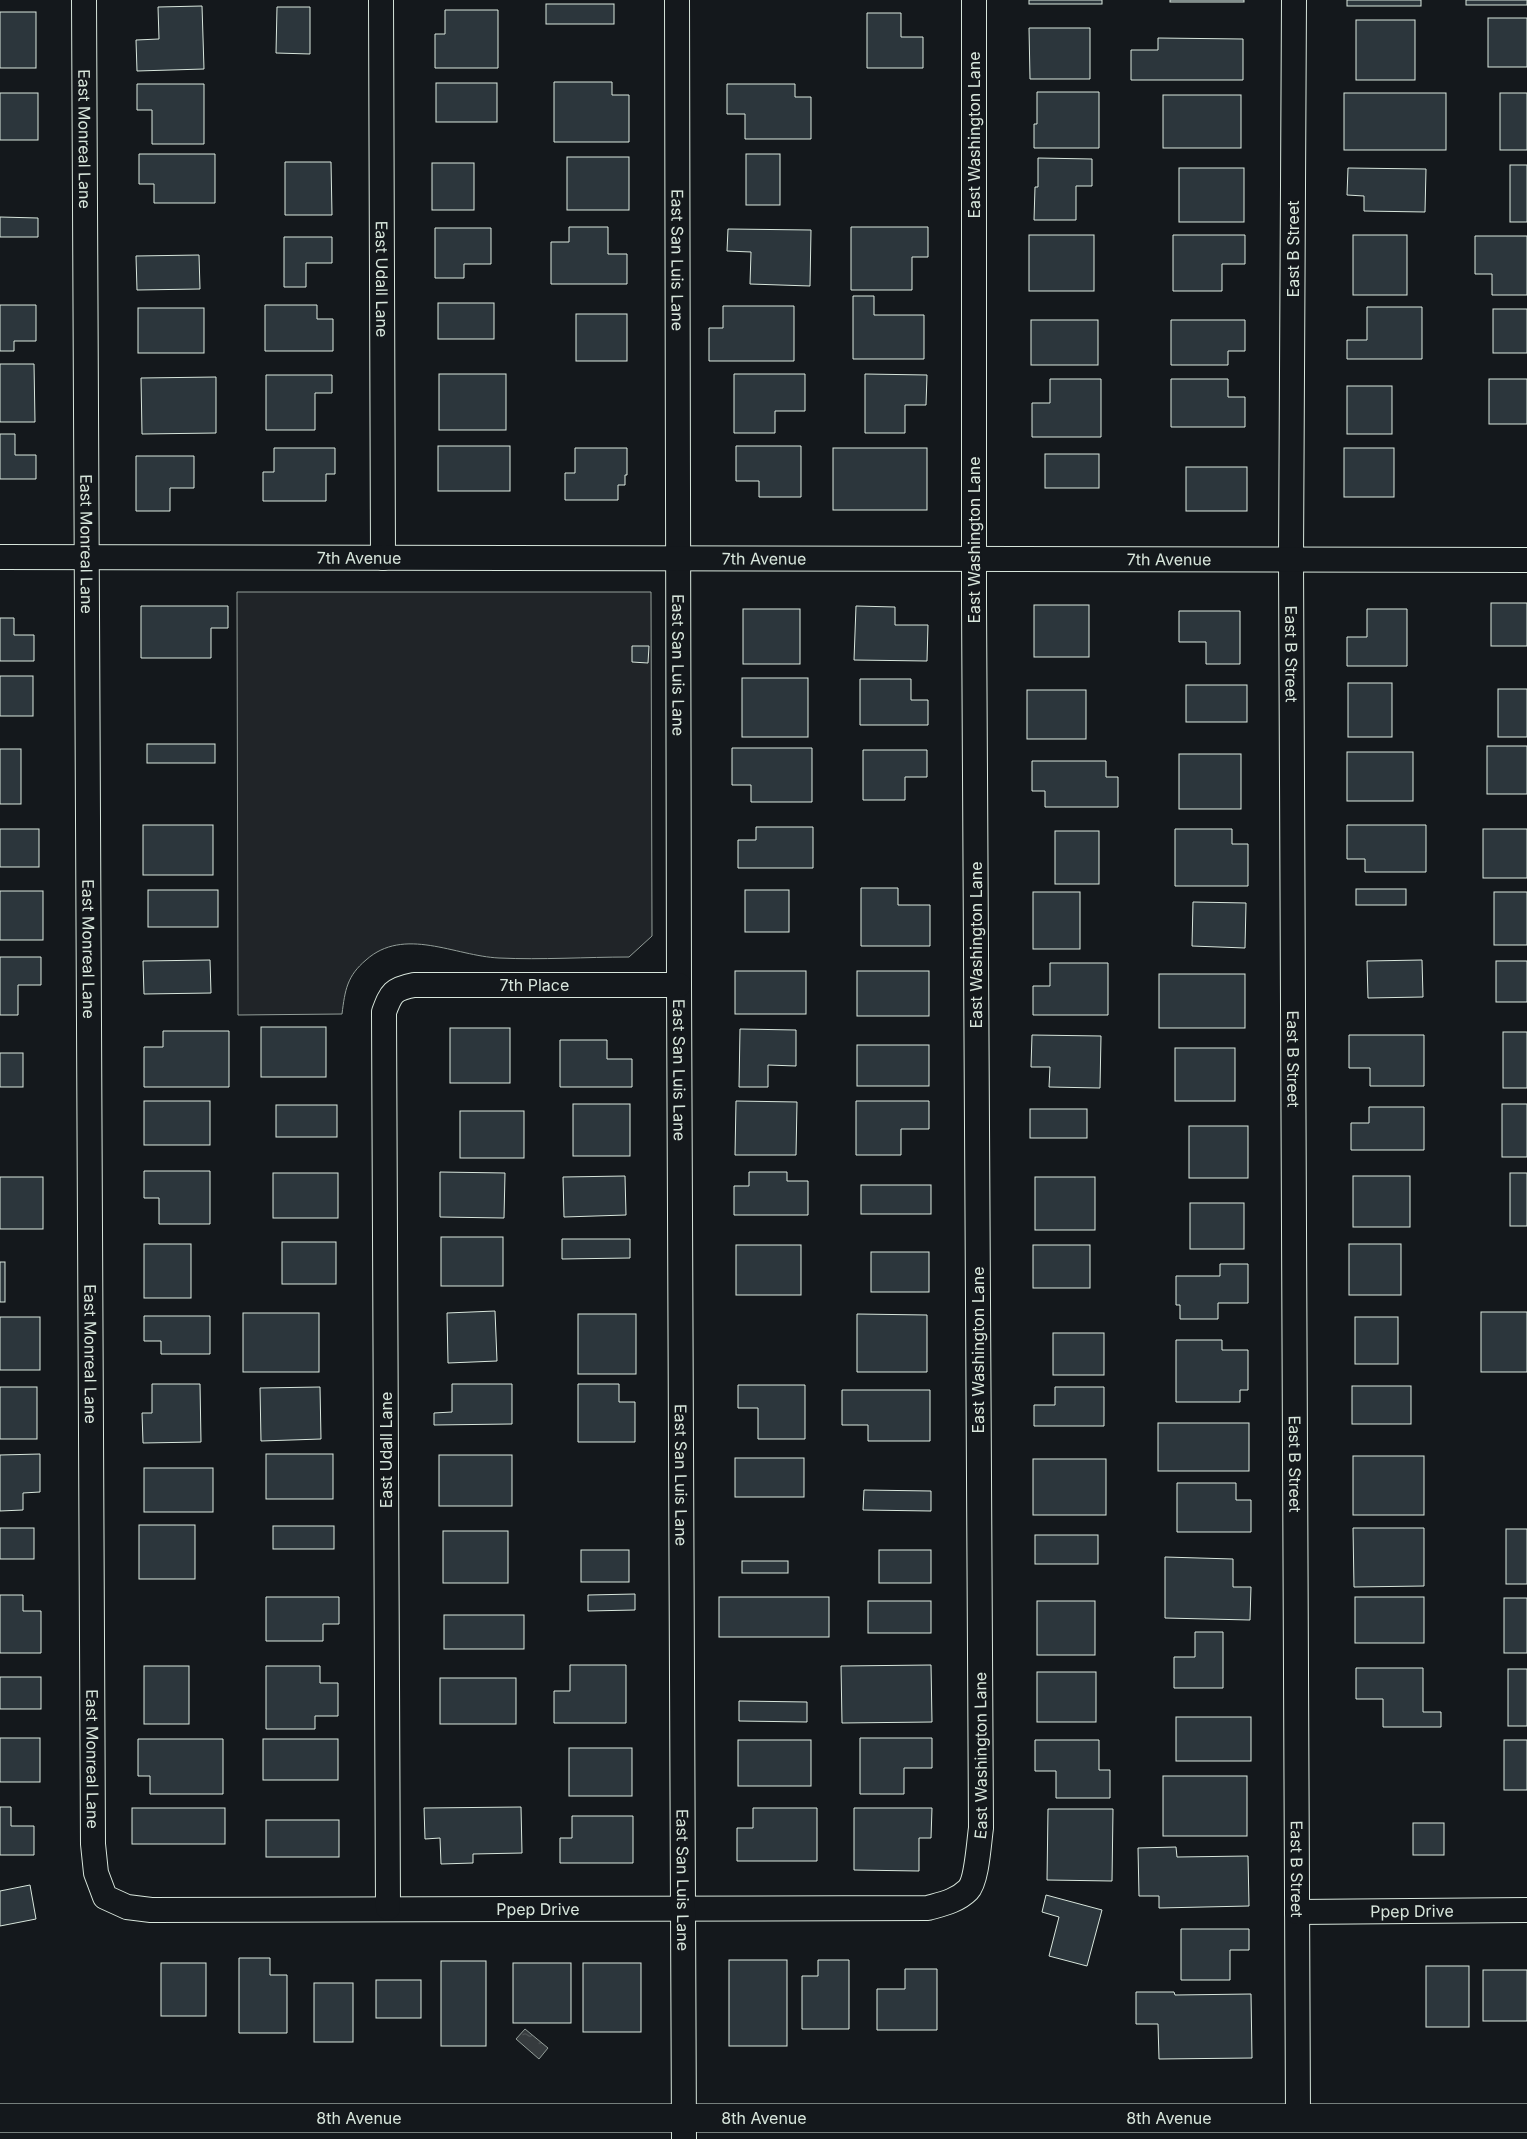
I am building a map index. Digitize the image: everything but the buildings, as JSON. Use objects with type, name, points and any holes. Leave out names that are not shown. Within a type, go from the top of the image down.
[{"type":"main road","name":"8th Avenue","points":[[0,2118],[685,2129],[1298,2117],[1527,2118]]},
{"type":"street","name":"East Monreal Lane","points":[[84,0],[93,1844],[96,1873],[104,1897]]},
{"type":"street","name":"East Udall Lane","points":[[381,0],[383,558]]},
{"type":"street","name":"East San Luis Lane","points":[[677,0],[679,984],[685,2129]]},
{"type":"street","name":"East Washington Lane","points":[[969,1889],[977,1863],[981,1828],[974,559],[974,0]]},
{"type":"street","name":"East B Street","points":[[1294,0],[1291,559],[1298,2117]]},
{"type":"street","name":"7th Avenue","points":[[0,558],[1527,560]]},
{"type":"street","name":"7th Place","points":[[391,994],[402,987],[414,984],[679,984]]},
{"type":"street","name":"East Udall Lane","points":[[388,1908],[384,1012],[391,994]]},
{"type":"street","name":"Ppep Drive","points":[[104,1897],[127,1907],[151,1910],[928,1908],[950,1902],[969,1889]]},
{"type":"street","name":"Ppep Drive","points":[[1297,1912],[1527,1910]]},
{"type":"shaded area","points":[[237,592],[651,592],[652,936],[629,957],[499,958],[430,945],[397,945],[381,950],[366,960],[355,972],[348,984],[342,1014],[238,1015]]},
{"type":"water","points":[[525,2029],[548,2048],[539,2059],[516,2039]]}]
